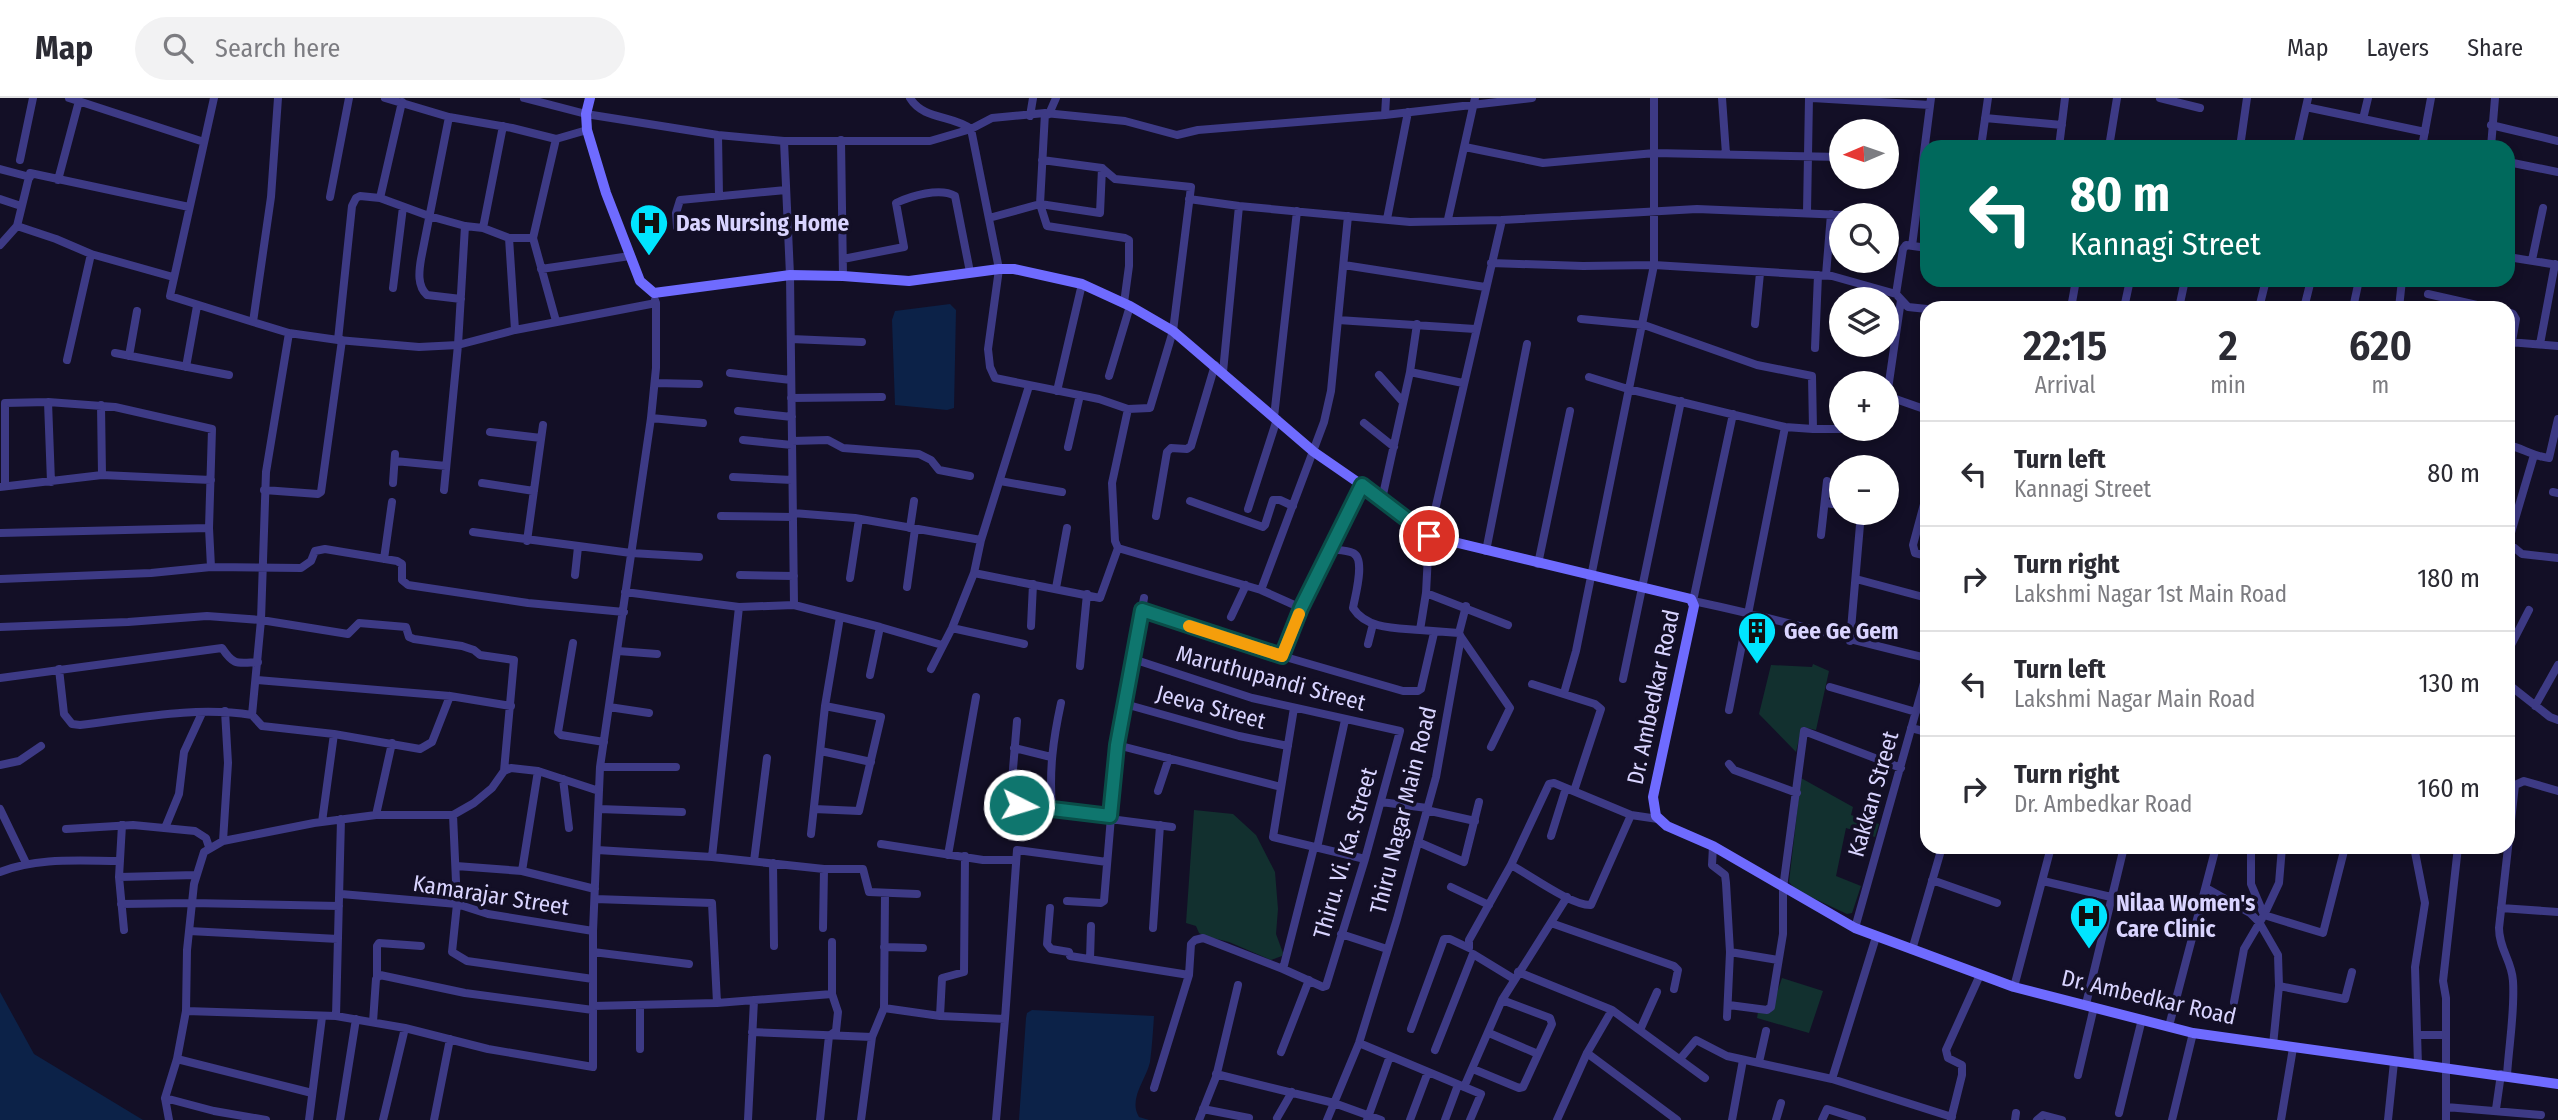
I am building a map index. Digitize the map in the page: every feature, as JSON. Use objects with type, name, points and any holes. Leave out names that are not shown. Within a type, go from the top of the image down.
[{"type":"street","points":[[19,160],[33,98]]},
{"type":"street","points":[[214,98],[173,277],[171,298],[289,333],[419,347],[458,345],[655,298]]},
{"type":"street","points":[[253,323],[271,197],[278,98]]},
{"type":"street","points":[[330,197],[349,98]]},
{"type":"street","points":[[385,98],[400,100],[449,117],[556,139],[587,130]]},
{"type":"street","points":[[524,98],[586,114],[718,135],[784,141],[930,141],[971,129],[992,118],[1047,113],[1125,121],[1177,135],[1198,130],[1429,110],[1474,101],[1532,98]]},
{"type":"street","points":[[186,1011],[336,1016],[373,1021],[488,1049],[593,1068],[593,931],[600,767],[651,418],[655,383],[655,298],[640,281],[606,193],[587,130],[586,114],[590,98]]},
{"type":"street","points":[[910,98],[913,103],[937,118],[961,121],[971,129],[999,268],[988,349],[991,374],[995,378],[1099,399],[1128,409],[1150,408],[1173,331],[1191,187],[1115,178],[1102,168],[1042,160]]},
{"type":"street","points":[[1030,116],[1033,98]]},
{"type":"street","points":[[1056,98],[1047,113],[1042,160],[1040,204],[1047,226],[1125,237],[1129,240],[1127,305],[1109,376]]},
{"type":"street","points":[[1385,115],[1386,98]]},
{"type":"street","points":[[1429,110],[1431,98]]},
{"type":"street","points":[[1564,693],[1576,651],[1654,265],[1654,98]]},
{"type":"street","points":[[1723,98],[1726,154]]},
{"type":"street","points":[[1807,212],[1810,98],[1930,101],[1925,140]]},
{"type":"street","points":[[1982,140],[1988,98]]},
{"type":"street","points":[[2060,140],[2065,98]]},
{"type":"street","points":[[2110,140],[2117,98]]},
{"type":"street","points":[[2160,98],[2200,108]]},
{"type":"street","points":[[2240,140],[2247,98]]},
{"type":"street","points":[[2363,119],[2368,98]]},
{"type":"street","points":[[2423,140],[2431,98]]},
{"type":"street","points":[[2491,140],[2495,98]]},
{"type":"street","points":[[58,180],[74,100],[204,142]]},
{"type":"street","points":[[380,198],[400,100]]},
{"type":"street","points":[[1448,219],[1474,101]]},
{"type":"street","points":[[2299,140],[2307,103],[2363,119],[2425,132]]},
{"type":"street","points":[[1387,219],[1408,112]]},
{"type":"street","points":[[449,117],[419,281],[423,292],[432,297],[461,299]]},
{"type":"street","points":[[1985,118],[2062,125]]},
{"type":"street","points":[[2491,125],[2558,141]]},
{"type":"street","points":[[483,228],[503,126]]},
{"type":"street","points":[[718,135],[719,196]]},
{"type":"street","points":[[556,139],[533,238],[556,321]]},
{"type":"street","points":[[841,140],[843,276]]},
{"type":"street","points":[[784,141],[790,275],[794,605]]},
{"type":"street","points":[[1465,147],[1543,163],[1655,153],[1829,157]]},
{"type":"street","points":[[2515,163],[2558,172]]},
{"type":"street","points":[[989,218],[1040,204],[1100,213],[1102,168]]},
{"type":"street","points":[[0,169],[30,177]]},
{"type":"street","points":[[0,245],[17,226],[30,173],[189,207]]},
{"type":"street","points":[[1912,246],[1920,182]]},
{"type":"street","points":[[677,228],[676,213],[680,200],[786,190]]},
{"type":"street","points":[[843,259],[904,247],[896,203],[910,197],[948,192],[955,196],[970,272]]},
{"type":"street","points":[[264,490],[307,494],[321,492],[340,340],[352,206],[360,195],[380,198],[465,226],[483,228],[509,239],[533,238]]},
{"type":"street","points":[[0,199],[21,206]]},
{"type":"street","points":[[1189,199],[1410,222],[1448,219],[1502,220],[1697,209],[1829,214]]},
{"type":"street","points":[[1156,516],[1167,452],[1171,448],[1187,449],[1191,446],[1219,368],[1239,206]]},
{"type":"street","points":[[393,288],[403,207]]},
{"type":"street","points":[[2532,260],[2543,208]]},
{"type":"street","points":[[1248,509],[1275,418],[1297,211]]},
{"type":"street","points":[[1261,590],[1324,422],[1331,391],[1348,216]]},
{"type":"street","points":[[1420,631],[1426,593],[1429,536],[1502,220]]},
{"type":"street","points":[[17,226],[91,254],[173,277]]},
{"type":"street","points":[[444,490],[458,345],[465,226]]},
{"type":"street","points":[[1815,348],[1829,228]]},
{"type":"street","points":[[509,239],[515,330]]},
{"type":"street","points":[[1920,247],[1906,245],[1903,249],[1899,297],[1908,307],[1920,308]]},
{"type":"street","points":[[67,360],[91,254]]},
{"type":"street","points":[[541,269],[630,256]]},
{"type":"street","points":[[2515,258],[2556,265],[2540,344]]},
{"type":"street","points":[[1491,263],[1654,265],[1822,275],[1864,287]]},
{"type":"street","points":[[1344,265],[1485,287]]},
{"type":"street","name":"Dr. Ambedkar Road","points":[[655,298],[790,275],[909,281],[999,268],[1082,284],[1173,331],[1314,452],[1382,499],[1429,536],[1538,564],[1641,585],[1693,601],[1653,797],[1658,819],[1667,826],[1713,846],[1855,928],[2014,987],[2193,1033],[2394,1062],[2504,1074],[2558,1084]]},
{"type":"street","points":[[1755,324],[1760,273]]},
{"type":"street","points":[[1057,391],[1082,284]]},
{"type":"street","points":[[2428,294],[2459,301]]},
{"type":"street","points":[[186,367],[197,306]]},
{"type":"street","points":[[129,356],[137,311]]},
{"type":"street","points":[[1581,318],[1644,325],[1757,365],[1812,376],[1813,429]]},
{"type":"street","points":[[1338,320],[1475,329]]},
{"type":"street","points":[[1382,499],[1410,372],[1417,324]]},
{"type":"street","points":[[253,715],[261,620],[264,490],[289,333]]},
{"type":"street","points":[[791,339],[862,342]]},
{"type":"street","points":[[2515,342],[2558,346]]},
{"type":"street","points":[[1486,551],[1527,344]]},
{"type":"street","points":[[115,353],[229,375]]},
{"type":"street","points":[[1410,372],[1463,383]]},
{"type":"street","points":[[730,373],[791,380]]},
{"type":"street","points":[[1379,375],[1403,402]]},
{"type":"street","points":[[1589,377],[1785,427],[1829,429]]},
{"type":"street","points":[[655,383],[699,384]]},
{"type":"street","points":[[931,669],[974,573],[981,540],[1029,386]]},
{"type":"street","points":[[1068,447],[1080,395]]},
{"type":"street","points":[[791,398],[882,397]]},
{"type":"street","points":[[1899,400],[1920,408]]},
{"type":"street","points":[[1623,679],[1681,401]]},
{"type":"street","points":[[48,402],[51,482]]},
{"type":"street","points":[[211,480],[102,475],[3,486],[5,403],[101,405],[212,429],[211,480],[209,528],[211,567]]},
{"type":"street","points":[[101,405],[102,475]]},
{"type":"street","points":[[974,573],[1100,598],[1118,548],[1115,541],[1112,483],[1128,409]]},
{"type":"street","points":[[738,411],[792,417]]},
{"type":"street","points":[[1538,564],[1570,411]]},
{"type":"street","points":[[1733,414],[1693,601],[1748,612],[1920,656]]},
{"type":"street","points":[[651,418],[704,423]]},
{"type":"street","points":[[2515,446],[2534,455],[2549,458],[2556,439],[2558,419]]},
{"type":"street","points":[[1364,424],[1394,447]]},
{"type":"street","points":[[527,541],[543,425]]},
{"type":"street","points":[[1729,710],[1785,427]]},
{"type":"street","points":[[490,432],[541,438]]},
{"type":"street","points":[[743,440],[792,443],[828,440],[843,448],[919,454],[931,460],[939,470],[971,476]]},
{"type":"street","points":[[2515,519],[2534,455]]},
{"type":"street","points":[[393,484],[395,458],[446,466]]},
{"type":"street","points":[[733,477],[792,480]]},
{"type":"street","points":[[1000,481],[1062,492]]},
{"type":"street","points":[[1821,535],[1827,481]]},
{"type":"street","points":[[482,483],[534,491]]},
{"type":"street","points":[[1282,656],[1301,608],[1362,485]]},
{"type":"street","points":[[1190,501],[1260,527],[1265,525],[1273,500],[1293,506]]},
{"type":"street","points":[[907,587],[914,501]]},
{"type":"street","points":[[384,559],[392,502]]},
{"type":"street","points":[[1825,503],[1829,504]]},
{"type":"street","points":[[721,516],[793,515],[859,519],[981,540]]},
{"type":"street","points":[[850,578],[859,519]]},
{"type":"street","points":[[1920,519],[1913,545],[1915,552],[1920,554]]},
{"type":"street","points":[[1850,640],[1860,525]]},
{"type":"street","points":[[0,533],[209,528]]},
{"type":"street","points":[[1056,588],[1067,528]]},
{"type":"street","points":[[473,532],[631,553],[699,557]]},
{"type":"street","points":[[575,575],[578,547]]},
{"type":"street","points":[[1118,548],[1261,590],[1301,608]]},
{"type":"street","points":[[0,579],[151,573],[211,567],[306,566],[314,551],[325,549],[397,561],[402,564],[402,580],[408,585],[528,603],[624,612]]},
{"type":"street","points":[[1330,549],[1354,553],[1359,558],[1360,568],[1353,608],[1357,615],[1373,624],[1460,635],[1510,708],[1491,747]]},
{"type":"street","points":[[2515,550],[2522,554],[2558,558]]},
{"type":"street","points":[[740,575],[794,576]]},
{"type":"street","points":[[1856,579],[1920,596]]},
{"type":"street","points":[[1031,626],[1033,584]]},
{"type":"street","points":[[1231,617],[1245,585]]},
{"type":"street","points":[[625,592],[738,607],[794,605],[942,645]]},
{"type":"street","points":[[1426,593],[1466,606],[1508,625]]},
{"type":"street","points":[[1080,666],[1087,594]]},
{"type":"street","points":[[1067,901],[1101,903],[1104,899],[1117,745],[1144,598]]},
{"type":"street","name":"Thiru Nagar Main Road","points":[[1327,1120],[1359,1043],[1436,776],[1466,606]]},
{"type":"street","points":[[712,858],[738,607]]},
{"type":"street","points":[[1142,610],[1282,656],[1403,691],[1418,691],[1423,685],[1434,632]]},
{"type":"street","points":[[2515,637],[2529,610]]},
{"type":"street","points":[[0,627],[207,616],[261,620],[348,634],[359,623],[405,626],[408,628],[409,637],[414,639],[462,646],[480,655],[513,659],[515,664],[504,771],[492,788],[453,816],[376,815],[341,819],[223,841],[209,847],[200,860],[191,903],[186,1011],[177,1059],[164,1098],[169,1120]]},
{"type":"street","points":[[811,834],[825,706],[840,617]]},
{"type":"street","points":[[1368,644],[1373,624]]},
{"type":"street","points":[[870,675],[880,627]]},
{"type":"street","points":[[951,628],[1024,644]]},
{"type":"street","points":[[573,643],[558,732],[561,735],[604,742]]},
{"type":"street","points":[[0,678],[222,648],[234,663],[258,662]]},
{"type":"street","points":[[618,651],[657,654]]},
{"type":"street","name":"Maruthupandi Street","points":[[1133,659],[1252,698],[1400,731]]},
{"type":"street","points":[[2535,706],[2558,665]]},
{"type":"street","points":[[59,669],[64,714],[72,724],[169,712],[225,711],[253,715],[262,726],[334,734],[421,749],[432,742],[450,696]]},
{"type":"street","points":[[257,680],[450,696],[511,706]]},
{"type":"street","points":[[1532,684],[1595,704],[1601,709],[1550,836]]},
{"type":"street","points":[[1830,687],[1916,712]]},
{"type":"street","points":[[2515,690],[2558,720]]},
{"type":"street","points":[[948,855],[976,696]]},
{"type":"street","name":"Kakkan Street","points":[[1855,928],[1920,698]]},
{"type":"street","points":[[1052,808],[1051,757],[1061,703]]},
{"type":"street","name":"Jeeva Street","points":[[1125,704],[1239,736],[1288,746]]},
{"type":"street","points":[[814,809],[859,811],[881,717],[825,706]]},
{"type":"street","points":[[609,707],[649,713]]},
{"type":"street","points":[[1294,708],[1273,837],[1364,859]]},
{"type":"street","points":[[223,841],[228,774],[225,711]]},
{"type":"street","points":[[165,828],[179,794],[184,752],[202,713]]},
{"type":"street","points":[[1283,968],[1316,847],[1345,720]]},
{"type":"street","points":[[1017,721],[1011,793],[1013,802],[1172,827]]},
{"type":"street","points":[[1911,728],[1920,730]]},
{"type":"street","name":"Thiru. Vi. Ka. Street","points":[[1309,980],[1326,986],[1400,731]]},
{"type":"street","points":[[1729,1005],[1770,1010],[1783,934],[1783,888],[1804,731],[1901,768]]},
{"type":"street","points":[[322,822],[334,734]]},
{"type":"street","points":[[376,815],[392,743]]},
{"type":"street","points":[[1117,745],[1281,787]]},
{"type":"street","points":[[0,765],[19,761],[41,746]]},
{"type":"street","points":[[1014,748],[1051,757]]},
{"type":"street","points":[[821,751],[871,762]]},
{"type":"street","points":[[754,861],[767,758]]},
{"type":"street","points":[[1158,791],[1170,758]]},
{"type":"street","points":[[1729,764],[1734,770],[1797,793]]},
{"type":"street","points":[[600,767],[676,767]]},
{"type":"street","points":[[504,771],[511,768],[538,771],[600,791]]},
{"type":"street","points":[[522,871],[538,771]]},
{"type":"street","points":[[564,779],[569,828]]},
{"type":"street","points":[[2515,783],[2524,781],[2558,791]]},
{"type":"street","points":[[1411,1028],[1444,939],[1469,948],[1469,940],[1511,865],[1549,784],[1554,783],[1570,789],[1630,815],[1658,819]]},
{"type":"street","points":[[1381,802],[1427,809],[1475,821]]},
{"type":"street","points":[[1418,842],[1464,862],[1479,802]]},
{"type":"street","points":[[0,809],[26,863]]},
{"type":"street","points":[[598,809],[682,812]]},
{"type":"street","points":[[1511,865],[1567,897],[1587,906],[1591,905],[1630,815]]},
{"type":"street","points":[[453,816],[457,904],[452,952],[455,956],[467,961],[593,979]]},
{"type":"street","points":[[336,1016],[341,819]]},
{"type":"street","points":[[66,829],[121,825],[165,828],[201,834],[209,847]]},
{"type":"street","points":[[121,825],[119,877],[124,930]]},
{"type":"street","points":[[1153,928],[1160,825]]},
{"type":"street","points":[[881,844],[983,860],[1016,860]]},
{"type":"street","points":[[1713,846],[1712,865],[1725,875],[1730,952],[1727,1017]]},
{"type":"street","points":[[597,850],[754,861],[824,869],[863,869],[869,892],[917,894]]},
{"type":"street","points":[[996,1120],[1017,850],[1107,862]]},
{"type":"street","points":[[1913,950],[1940,854]]},
{"type":"street","points":[[2014,987],[2049,854]]},
{"type":"street","points":[[2078,1075],[2111,897],[2122,854]]},
{"type":"street","points":[[2169,1027],[2214,854]]},
{"type":"street","points":[[2251,854],[2251,884],[2261,919],[2278,955],[2279,986],[2273,1045]]},
{"type":"street","points":[[2234,1002],[2244,949],[2279,883],[2281,854]]},
{"type":"street","points":[[2206,888],[2261,919],[2323,933],[2343,854]]},
{"type":"street","points":[[2415,854],[2425,903],[2414,967],[2418,1065]]},
{"type":"street","points":[[2446,1120],[2446,998],[2443,981],[2457,854]]},
{"type":"street","points":[[2496,1110],[2504,1074],[2513,980],[2509,962],[2499,943],[2506,854]]},
{"type":"street","points":[[940,1016],[942,978],[962,974],[965,958],[965,856]]},
{"type":"street","points":[[0,872],[26,863],[120,861]]},
{"type":"street","points":[[772,863],[774,946]]},
{"type":"street","points":[[456,866],[522,871],[595,888]]},
{"type":"street","points":[[823,928],[824,869]]},
{"type":"street","points":[[119,877],[196,875]]},
{"type":"street","points":[[1932,880],[1997,902]]},
{"type":"street","points":[[2043,881],[2111,897]]},
{"type":"street","points":[[1451,887],[1489,905]]},
{"type":"street","name":"Kamarajar Street","points":[[341,894],[457,904],[488,914],[593,931]]},
{"type":"street","points":[[861,1120],[872,1037],[884,1008],[885,894]]},
{"type":"street","points":[[1445,1120],[1461,1086],[1473,1069],[1502,1000],[1567,897]]},
{"type":"street","points":[[594,898],[712,903],[717,1003]]},
{"type":"street","points":[[121,904],[339,906]]},
{"type":"street","points":[[1050,908],[1048,947],[1069,952],[1070,956],[1189,975]]},
{"type":"street","points":[[2501,908],[2558,912]]},
{"type":"street","points":[[1551,923],[1674,966],[1678,970],[1674,989]]},
{"type":"street","points":[[1090,959],[1091,926]]},
{"type":"street","points":[[189,931],[338,939]]},
{"type":"street","points":[[1341,934],[1387,949]]},
{"type":"street","points":[[1832,1079],[1876,937]]},
{"type":"street","points":[[1154,1088],[1189,975],[1192,944],[1195,940],[1203,938],[1309,980],[1281,1052]]},
{"type":"street","points":[[820,1120],[829,1036],[836,1031],[838,1012],[832,994],[832,942]]},
{"type":"street","points":[[373,1021],[377,946],[379,943],[421,946]]},
{"type":"street","points":[[884,947],[923,948]]},
{"type":"street","points":[[593,952],[689,964]]},
{"type":"street","points":[[1730,952],[1779,960]]},
{"type":"street","points":[[1435,1050],[1473,954],[1516,975],[1612,1010],[1705,1078]]},
{"type":"street","points":[[2279,986],[2345,999],[2352,972]]},
{"type":"street","points":[[1680,1059],[1696,1040],[1727,1056],[1832,1079],[1952,1118],[1962,1065],[1948,1058],[1946,1050],[1980,975]]},
{"type":"street","points":[[377,976],[465,993],[593,1008],[717,1003],[832,994]]},
{"type":"street","points":[[1199,1120],[1216,1074],[1238,985]]},
{"type":"street","points":[[1640,1030],[1657,992]]},
{"type":"street","points":[[748,1120],[754,1000]]},
{"type":"street","points":[[1473,1069],[1519,1088],[1525,1084],[1538,1054],[1552,1020],[1502,1000]]},
{"type":"street","points":[[640,1005],[640,1049]]},
{"type":"street","points":[[884,1008],[940,1016],[1005,1019]]},
{"type":"street","points":[[1557,1120],[1587,1053],[1612,1010]]},
{"type":"street","points":[[309,1120],[322,1017]]},
{"type":"street","points":[[340,1120],[356,1019]]},
{"type":"street","points":[[2119,1112],[2142,1020]]},
{"type":"street","points":[[383,1120],[405,1028]]},
{"type":"street","points":[[1759,1062],[1766,1031]]},
{"type":"street","points":[[752,1032],[872,1037]]},
{"type":"street","points":[[2172,1120],[2193,1033]]},
{"type":"street","points":[[1489,1034],[1538,1054]]},
{"type":"street","points":[[2418,1035],[2446,1035]]},
{"type":"street","points":[[433,1120],[450,1039]]},
{"type":"street","points":[[1359,1043],[1481,1094],[1470,1120]]},
{"type":"street","points":[[2281,1120],[2292,1048]]},
{"type":"street","points":[[1587,1053],[1677,1120]]},
{"type":"street","points":[[1367,1118],[1390,1056]]},
{"type":"street","points":[[177,1059],[312,1093]]},
{"type":"street","points":[[1731,1120],[1743,1060]]},
{"type":"street","points":[[2388,1120],[2394,1062]]},
{"type":"street","points":[[1410,1120],[1428,1072]]},
{"type":"street","points":[[1216,1074],[1334,1103],[1367,1118],[1381,1120]]},
{"type":"street","points":[[1277,1118],[1292,1092]]},
{"type":"street","points":[[164,1098],[214,1111],[267,1120]]},
{"type":"street","points":[[1776,1120],[1781,1104]]},
{"type":"street","points":[[2446,1107],[2541,1115]]},
{"type":"street","points":[[1203,1109],[1249,1118]]},
{"type":"street","points":[[1822,1120],[1828,1109],[1862,1120]]},
{"type":"street","points":[[2038,1120],[2043,1115],[2062,1120]]},
{"type":"green space","points":[[1813,664],[1829,671],[1816,730],[1802,727],[1796,752],[1759,714],[1771,665],[1812,667]]},
{"type":"green space","points":[[1801,778],[1853,807],[1851,815],[1879,824],[1875,837],[1846,828],[1836,876],[1861,886],[1852,913],[1847,914],[1796,890],[1789,882]]},
{"type":"green space","points":[[1194,810],[1233,814],[1256,835],[1275,872],[1278,909],[1276,934],[1282,956],[1271,960],[1229,942],[1205,936],[1199,933],[1196,926],[1186,923]]},
{"type":"green space","points":[[1782,978],[1823,991],[1809,1033],[1757,1018],[1758,1012],[1770,1013]]},
{"type":"water","points":[[950,304],[956,310],[954,408],[947,410],[895,405],[892,320],[895,311]]},
{"type":"water","points":[[0,992],[34,1054],[143,1120],[0,1120]]},
{"type":"water","points":[[1032,1010],[1154,1016],[1150,1062],[1136,1103],[1139,1117],[1149,1120],[1019,1120],[1026,1018],[1027,1013]]},
{"type":"slow traffic","points":[[1189,626],[1282,656],[1299,614]]},
{"type":"place","name":"Das Nursing Home","points":[[649,257]]},
{"type":"place","name":"Gee Ge Gem","points":[[1757,665]]},
{"type":"place","name":"Nilaa Women's Care Clinic","points":[[2089,950]]},
{"type":"route","points":[[1019,805],[1110,816],[1117,745],[1142,610],[1282,656],[1301,608],[1362,485],[1429,536]]}]
